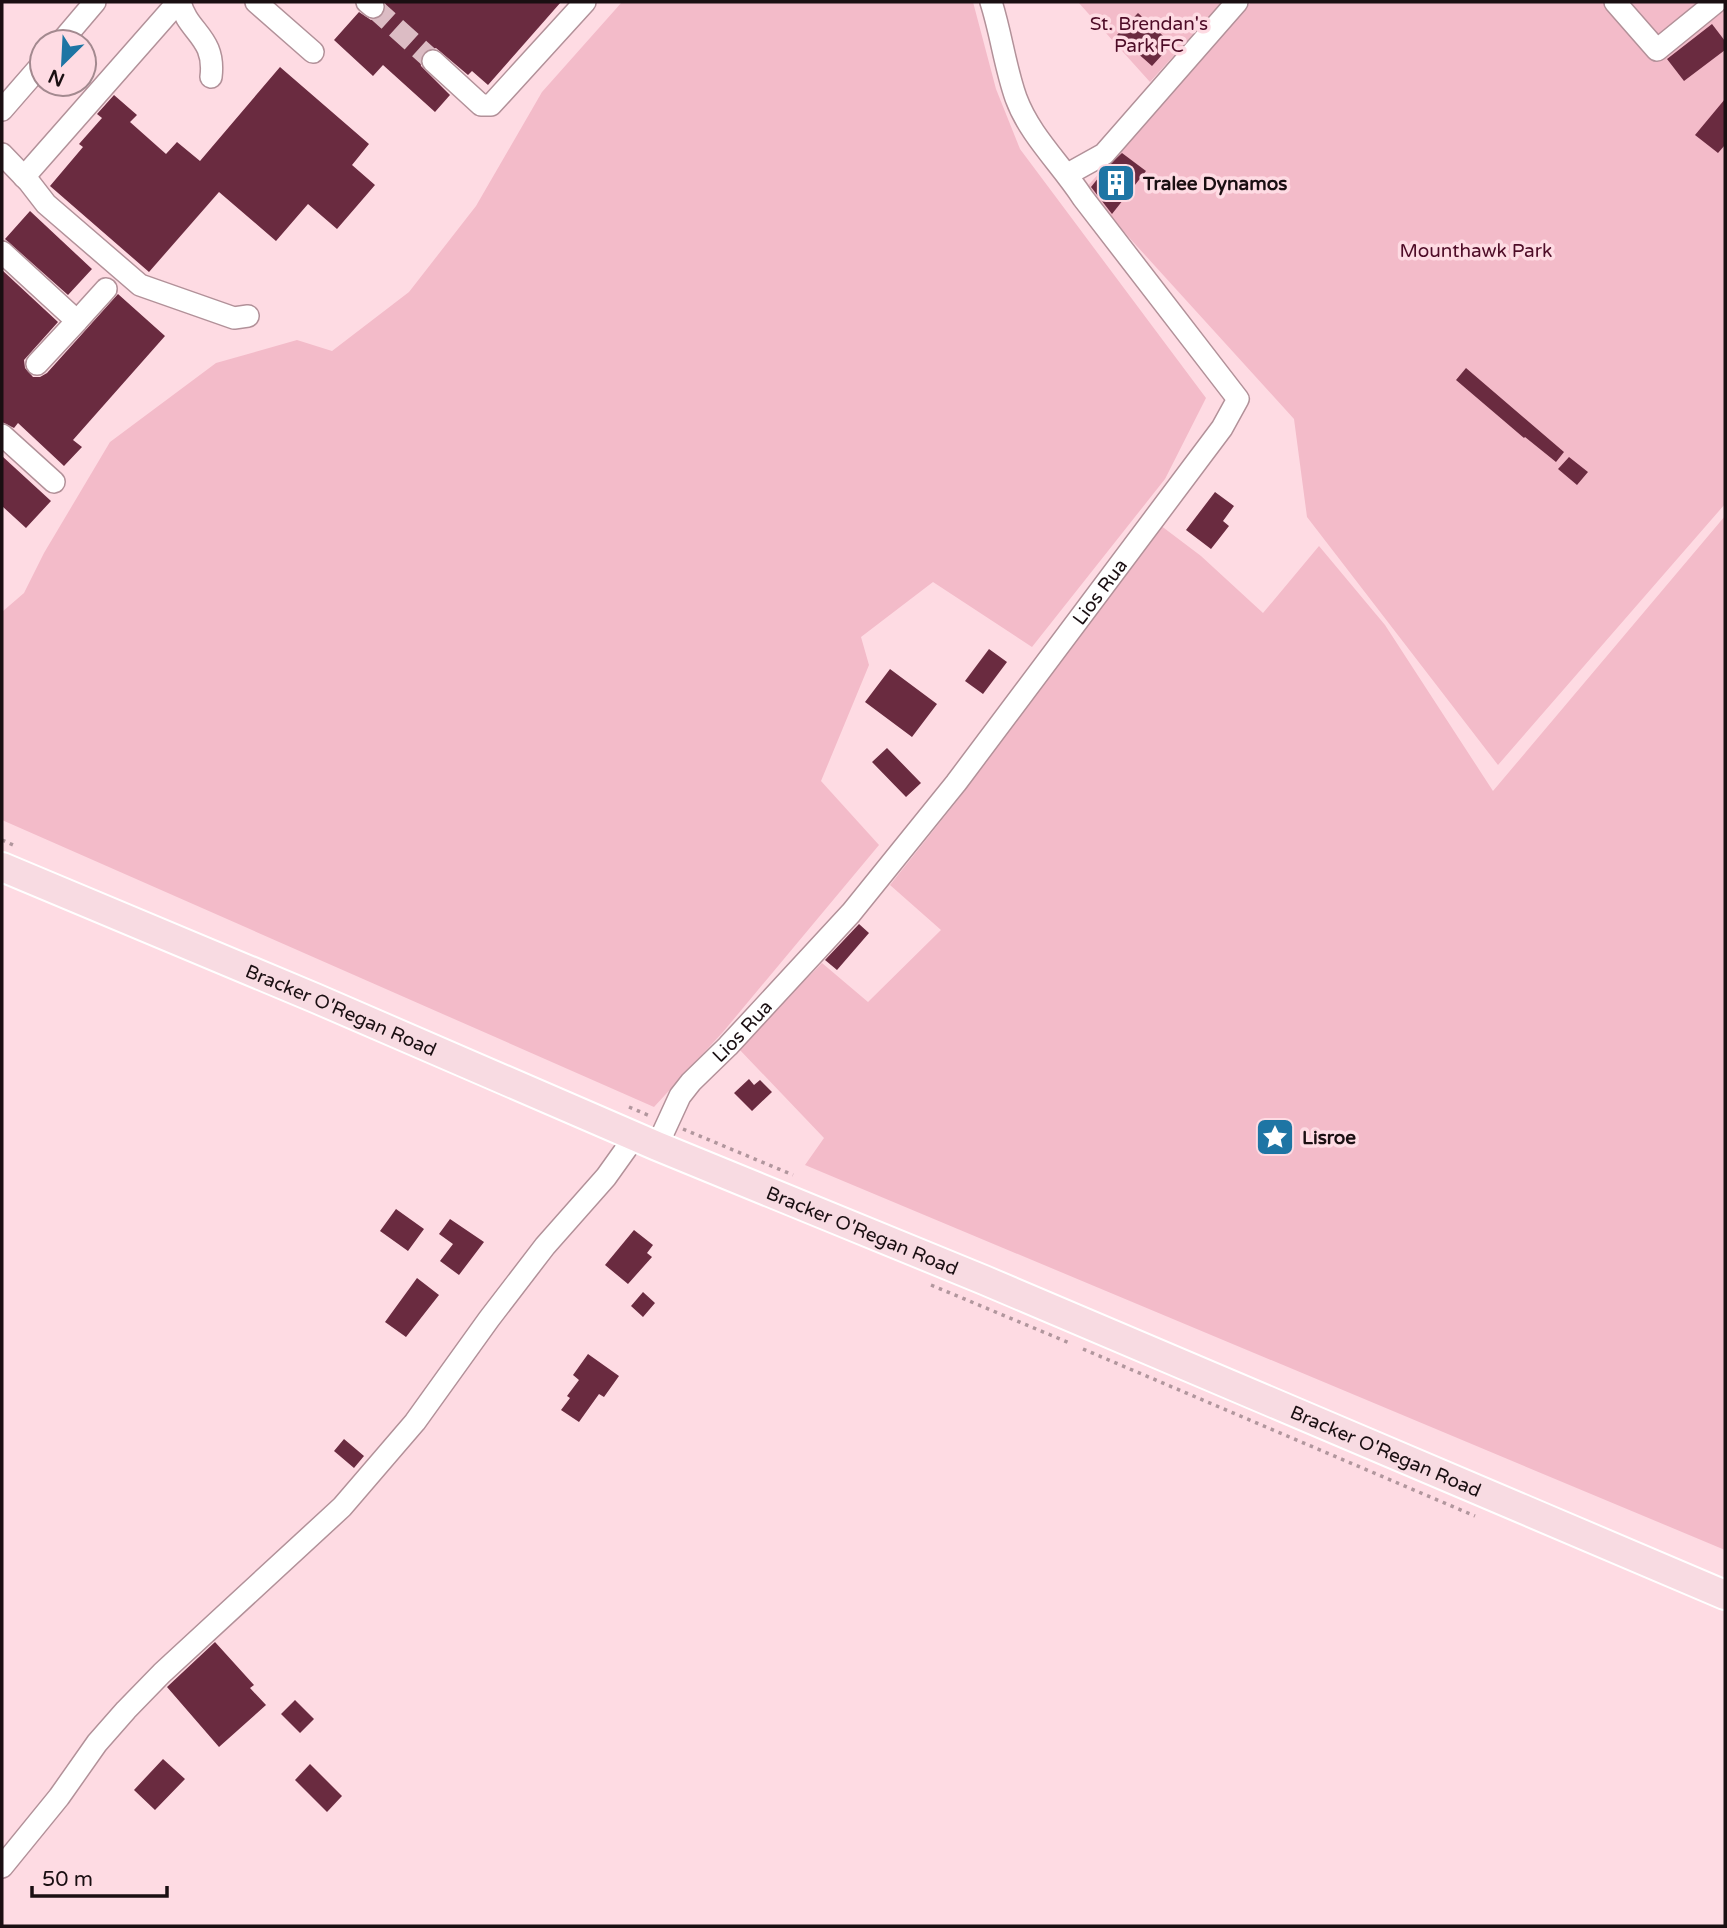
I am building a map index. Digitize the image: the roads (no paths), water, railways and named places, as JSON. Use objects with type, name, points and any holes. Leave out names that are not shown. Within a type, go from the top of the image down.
[{"type":"main road","name":"Bracker O'Regan Road","points":[[2,866],[644,1140],[984,1280],[1725,1595]]},
{"type":"street","points":[[73,28],[95,2]]},
{"type":"street","points":[[24,177],[179,2],[210,51],[213,64],[211,77]]},
{"type":"street","points":[[256,2],[313,52]]},
{"type":"street","points":[[432,61],[481,105],[491,105],[585,2]]},
{"type":"street","name":"Lios Rua","points":[[644,1140],[691,1082],[728,1046],[851,913],[956,783],[1222,428],[1238,398],[1083,198],[1068,174],[1041,144],[1016,99],[991,2]]},
{"type":"street","points":[[1068,174],[1104,154],[1237,2]]},
{"type":"street","points":[[1615,2],[1657,50],[1716,2]]},
{"type":"street","points":[[2,110],[28,80]]},
{"type":"street","points":[[2,154],[46,204],[140,285],[234,318],[248,316]]},
{"type":"street","points":[[2,252],[77,321]]},
{"type":"street","points":[[37,364],[106,289]]},
{"type":"street","points":[[2,435],[54,482]]},
{"type":"street","points":[[2,1867],[125,1710],[342,1507],[407,1431],[545,1246],[606,1177],[626,1149],[644,1140]]},
{"type":"tunnel","points":[[373,7],[433,61]]},
{"type":"place","name":"Tralee Dynamos","points":[[1116,183]]},
{"type":"place","name":"Lisroe","points":[[1275,1137]]},
{"type":"park label","name":"St. Brendan's Park FC","points":[[1149,34]]},
{"type":"park label","name":"Mounthawk Park","points":[[1476,250]]}]
